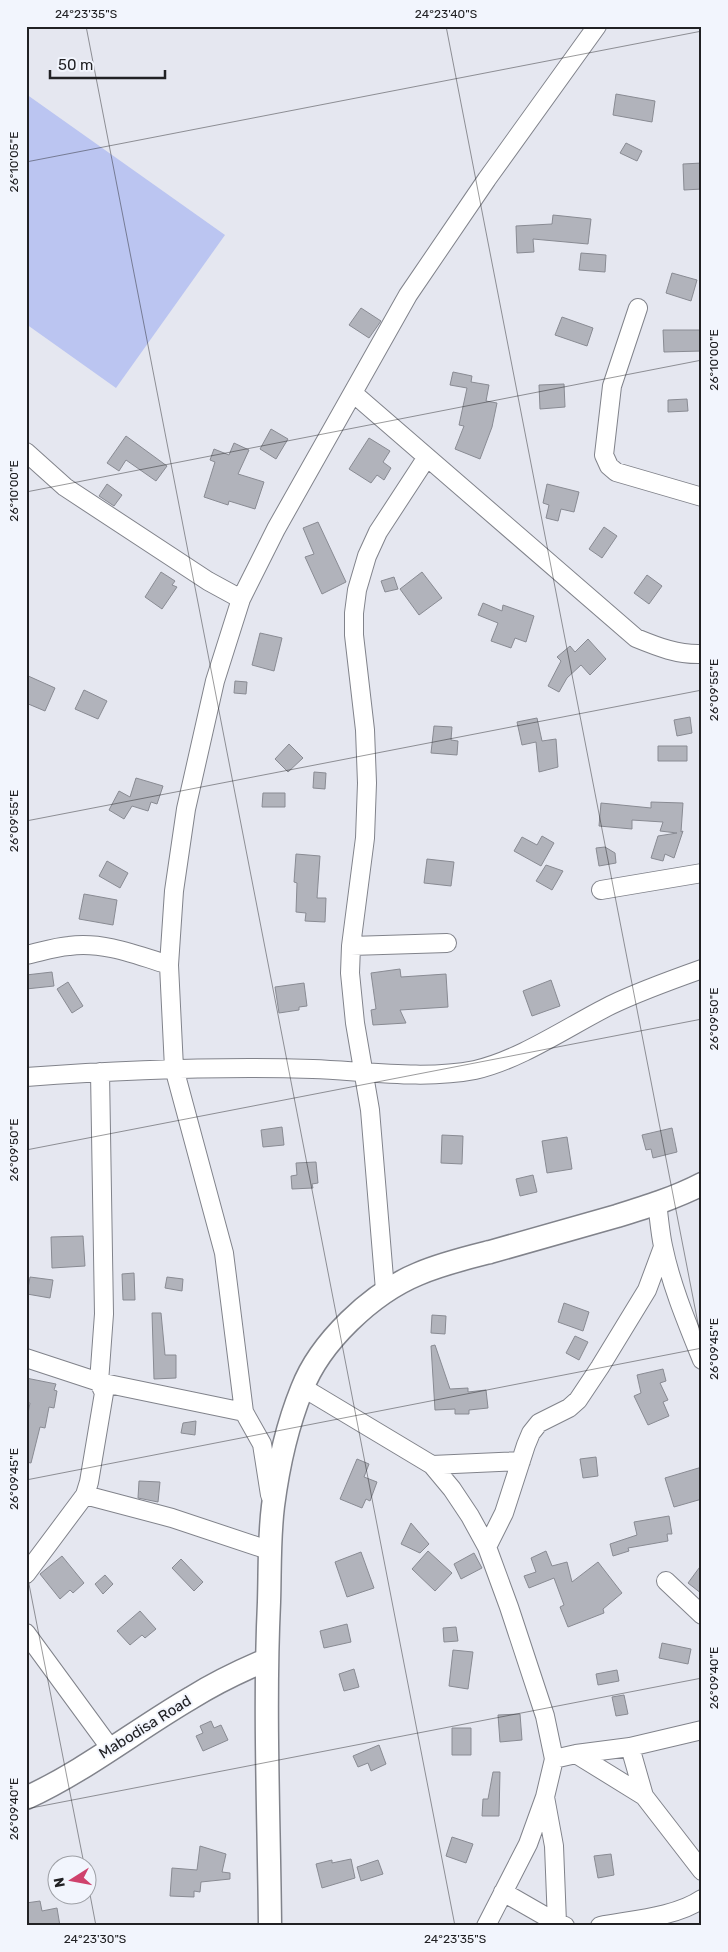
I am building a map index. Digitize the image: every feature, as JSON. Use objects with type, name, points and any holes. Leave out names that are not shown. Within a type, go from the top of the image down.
[{"type":"street","points":[[272,1508],[262,1444],[244,1412],[224,1252],[174,1068],[169,964],[174,891],[186,809],[214,681],[241,599],[276,529],[408,295],[597,26]]},
{"type":"street","points":[[638,308],[612,386],[604,455],[609,466],[616,472],[702,497]]},
{"type":"street","points":[[353,393],[636,638],[668,650],[702,654]]},
{"type":"street","points":[[26,452],[64,487],[208,581],[241,599]]},
{"type":"street","points":[[385,1290],[370,1110],[351,981],[350,946],[365,838],[367,783],[365,730],[354,635],[354,613],[357,590],[367,556],[378,532],[427,456]]},
{"type":"street","points":[[601,890],[702,873]]},
{"type":"street","points":[[350,946],[446,943]]},
{"type":"street","points":[[26,955],[70,945],[123,950],[169,964]]},
{"type":"street","points":[[26,1077],[174,1068],[311,1069],[440,1074],[475,1070],[518,1054],[619,1002],[659,984],[702,969]]},
{"type":"street","points":[[26,1574],[85,1495],[89,1482],[104,1393],[99,1382],[104,1314],[100,1072]]},
{"type":"street","points":[[270,1926],[266,1660],[272,1508],[280,1459],[302,1387],[317,1361],[359,1311],[385,1290],[418,1273],[657,1203],[687,1192],[702,1184]]},
{"type":"street","points":[[657,1203],[663,1246],[685,1321],[702,1360]]},
{"type":"street","points":[[487,1546],[504,1513],[528,1439],[539,1423],[569,1408],[578,1400],[646,1290],[663,1246]]},
{"type":"street","points":[[26,1358],[99,1382],[244,1412]]},
{"type":"street","points":[[302,1387],[432,1465],[457,1496],[487,1546],[545,1716],[554,1759],[545,1798],[528,1844],[486,1926]]},
{"type":"street","points":[[432,1465],[521,1461]]},
{"type":"street","points":[[85,1495],[172,1518],[270,1551]]},
{"type":"street","points":[[666,1580],[702,1615]]},
{"type":"street","points":[[26,1632],[111,1749]]},
{"type":"street","name":"Mabodisa Road","points":[[26,1798],[45,1789],[111,1749],[190,1698],[232,1674],[266,1660]]},
{"type":"street","points":[[554,1759],[576,1754],[630,1747],[702,1730]]},
{"type":"street","points":[[630,1747],[644,1796]]},
{"type":"street","points":[[576,1754],[644,1796],[702,1870]]},
{"type":"street","points":[[545,1798],[554,1846],[561,1924]]},
{"type":"street","points":[[503,1892],[561,1924]]},
{"type":"street","points":[[600,1926],[652,1916],[678,1909],[702,1899]]},
{"type":"shaded area","points":[[26,94],[225,235],[116,388],[26,324]]},
{"type":"building","points":[[616,94],[655,101],[652,122],[613,115]]},
{"type":"building","points":[[626,143],[642,151],[637,161],[620,153]]},
{"type":"building","points":[[702,163],[702,189],[684,190],[683,164]]},
{"type":"building","points":[[553,215],[591,219],[588,244],[533,239],[534,252],[517,253],[516,226],[552,224]]},
{"type":"building","points":[[581,253],[606,255],[605,272],[579,270]]},
{"type":"building","points":[[672,273],[697,280],[691,301],[666,293]]},
{"type":"building","points":[[361,308],[381,321],[369,338],[349,325]]},
{"type":"building","points":[[562,317],[593,328],[587,346],[555,335]]},
{"type":"building","points":[[663,330],[702,330],[702,351],[664,352]]},
{"type":"building","points":[[453,372],[472,376],[471,382],[489,385],[486,401],[497,403],[492,427],[480,459],[455,449],[464,426],[459,425],[467,388],[450,385]]},
{"type":"building","points":[[564,384],[565,407],[540,409],[539,385]]},
{"type":"building","points":[[687,399],[688,411],[668,412],[668,400]]},
{"type":"building","points":[[271,429],[288,439],[276,459],[260,449]]},
{"type":"building","points":[[126,436],[167,466],[156,481],[126,460],[119,471],[107,463]]},
{"type":"building","points":[[369,438],[390,451],[383,462],[391,468],[384,480],[377,475],[371,483],[349,469]]},
{"type":"building","points":[[234,443],[249,450],[238,474],[264,482],[255,509],[229,501],[228,505],[204,497],[215,462],[210,460],[214,449],[229,455]]},
{"type":"building","points":[[107,484],[122,495],[114,506],[99,496]]},
{"type":"building","points":[[547,484],[579,492],[574,512],[561,509],[558,521],[546,518],[549,505],[543,503]]},
{"type":"building","points":[[318,522],[346,582],[322,594],[305,557],[314,554],[303,528]]},
{"type":"building","points":[[604,527],[617,536],[602,558],[589,549]]},
{"type":"building","points":[[161,572],[175,581],[172,585],[177,587],[162,609],[145,597]]},
{"type":"building","points":[[422,572],[442,598],[419,615],[400,589]]},
{"type":"building","points":[[647,575],[662,586],[649,604],[634,593]]},
{"type":"building","points":[[394,577],[398,589],[385,592],[381,581]]},
{"type":"building","points":[[483,603],[502,611],[503,605],[534,616],[526,642],[515,638],[511,648],[491,641],[498,623],[478,615]]},
{"type":"building","points":[[260,633],[282,638],[274,671],[252,665]]},
{"type":"building","points":[[588,639],[606,659],[590,675],[581,665],[567,678],[559,692],[548,686],[561,661],[557,657],[570,646],[575,652]]},
{"type":"building","points":[[26,675],[55,688],[45,711],[26,703]]},
{"type":"building","points":[[235,681],[247,682],[246,694],[234,693]]},
{"type":"building","points":[[84,690],[107,701],[98,719],[75,709]]},
{"type":"building","points":[[690,717],[692,733],[677,736],[674,720]]},
{"type":"building","points":[[537,718],[542,741],[556,739],[558,767],[539,772],[536,742],[522,745],[517,722]]},
{"type":"building","points":[[434,726],[452,727],[451,740],[458,741],[457,755],[431,753]]},
{"type":"building","points":[[289,744],[303,758],[288,772],[275,759]]},
{"type":"building","points":[[658,746],[687,746],[687,761],[658,761]]},
{"type":"building","points":[[314,772],[326,773],[325,789],[313,788]]},
{"type":"building","points":[[136,778],[163,786],[157,804],[151,802],[148,811],[132,806],[124,819],[109,810],[119,791],[130,797]]},
{"type":"building","points":[[263,793],[285,793],[285,807],[262,807]]},
{"type":"building","points":[[651,802],[683,803],[681,832],[683,831],[674,858],[665,854],[663,861],[651,858],[658,836],[677,833],[660,831],[663,822],[632,820],[632,829],[599,826],[601,803],[651,808]]},
{"type":"building","points":[[542,836],[554,843],[541,866],[514,851],[522,837],[537,845]]},
{"type":"building","points":[[605,847],[615,853],[616,863],[599,866],[596,848]]},
{"type":"building","points":[[296,854],[320,856],[317,898],[326,898],[325,922],[305,921],[306,913],[296,912],[297,883],[294,882]]},
{"type":"building","points":[[427,859],[454,862],[451,886],[424,883]]},
{"type":"building","points":[[107,861],[128,873],[120,888],[99,876]]},
{"type":"building","points":[[546,865],[563,871],[552,890],[536,881]]},
{"type":"building","points":[[84,894],[117,900],[113,925],[79,919]]},
{"type":"building","points":[[400,969],[401,977],[446,974],[448,1007],[400,1010],[406,1023],[373,1025],[371,1010],[376,1009],[371,973]]},
{"type":"building","points":[[52,972],[54,986],[26,989],[26,975]]},
{"type":"building","points":[[551,980],[560,1006],[532,1016],[523,991]]},
{"type":"building","points":[[68,982],[83,1006],[72,1013],[57,989]]},
{"type":"building","points":[[304,983],[307,1006],[299,1007],[299,1010],[279,1013],[275,987]]},
{"type":"building","points":[[282,1127],[284,1145],[263,1147],[261,1130]]},
{"type":"building","points":[[672,1128],[677,1152],[653,1158],[651,1149],[646,1150],[642,1135]]},
{"type":"building","points":[[442,1135],[463,1136],[462,1164],[441,1163]]},
{"type":"building","points":[[567,1137],[572,1169],[547,1173],[542,1141]]},
{"type":"building","points":[[316,1162],[318,1183],[312,1184],[313,1188],[292,1189],[291,1176],[297,1175],[296,1163]]},
{"type":"building","points":[[533,1175],[537,1192],[520,1196],[516,1179]]},
{"type":"building","points":[[83,1236],[85,1266],[52,1268],[51,1237]]},
{"type":"building","points":[[134,1273],[135,1300],[123,1300],[122,1274]]},
{"type":"building","points":[[30,1277],[53,1280],[50,1298],[27,1294]]},
{"type":"building","points":[[167,1277],[183,1279],[182,1291],[165,1288]]},
{"type":"building","points":[[564,1303],[589,1312],[583,1331],[558,1322]]},
{"type":"building","points":[[152,1313],[161,1313],[165,1355],[176,1355],[176,1378],[154,1379]]},
{"type":"building","points":[[432,1315],[446,1316],[445,1334],[431,1333]]},
{"type":"building","points":[[575,1336],[588,1342],[579,1360],[566,1353]]},
{"type":"building","points":[[435,1345],[450,1389],[468,1388],[468,1392],[486,1390],[488,1408],[469,1410],[469,1414],[455,1414],[455,1409],[435,1410],[431,1346]]},
{"type":"building","points":[[663,1369],[666,1381],[660,1383],[668,1400],[663,1402],[669,1416],[648,1425],[634,1396],[641,1393],[637,1375]]},
{"type":"building","points":[[26,1378],[56,1384],[54,1390],[57,1391],[54,1408],[49,1407],[45,1428],[40,1427],[31,1463],[26,1462],[26,1424],[30,1403],[26,1402]]},
{"type":"building","points":[[196,1421],[195,1435],[181,1433],[183,1423]]},
{"type":"building","points":[[596,1457],[598,1476],[583,1478],[580,1459]]},
{"type":"building","points":[[357,1459],[369,1464],[364,1477],[377,1482],[370,1501],[366,1499],[362,1508],[340,1499]]},
{"type":"building","points":[[702,1467],[702,1499],[674,1507],[665,1478]]},
{"type":"building","points":[[139,1481],[160,1482],[158,1502],[138,1498]]},
{"type":"building","points":[[669,1516],[672,1534],[667,1534],[668,1541],[628,1548],[629,1551],[613,1556],[610,1544],[637,1535],[634,1522]]},
{"type":"building","points":[[411,1523],[429,1544],[420,1553],[401,1544]]},
{"type":"building","points":[[428,1551],[452,1573],[435,1591],[412,1569]]},
{"type":"building","points":[[546,1551],[552,1566],[567,1562],[572,1582],[598,1562],[622,1593],[603,1609],[604,1613],[568,1627],[560,1607],[564,1605],[554,1578],[529,1588],[524,1576],[536,1572],[531,1558]]},
{"type":"building","points":[[361,1552],[374,1588],[347,1597],[335,1562]]},
{"type":"building","points":[[474,1553],[482,1568],[461,1579],[454,1564]]},
{"type":"building","points":[[62,1556],[84,1583],[73,1593],[70,1590],[60,1599],[40,1574]]},
{"type":"building","points":[[181,1559],[203,1582],[194,1591],[172,1568]]},
{"type":"building","points":[[702,1564],[702,1594],[688,1583]]},
{"type":"building","points":[[105,1575],[113,1584],[103,1594],[95,1584]]},
{"type":"building","points":[[140,1611],[156,1629],[145,1638],[142,1635],[130,1645],[117,1631]]},
{"type":"building","points":[[347,1624],[351,1642],[324,1648],[320,1631]]},
{"type":"building","points":[[456,1627],[458,1641],[444,1642],[443,1628]]},
{"type":"building","points":[[662,1643],[691,1649],[688,1664],[659,1658]]},
{"type":"building","points":[[453,1650],[473,1652],[468,1689],[449,1686]]},
{"type":"building","points":[[354,1669],[359,1687],[344,1691],[339,1674]]},
{"type":"building","points":[[617,1670],[619,1681],[598,1685],[596,1674]]},
{"type":"building","points":[[624,1695],[628,1714],[616,1716],[612,1697]]},
{"type":"building","points":[[520,1714],[522,1740],[500,1742],[498,1715]]},
{"type":"building","points":[[211,1721],[214,1728],[221,1725],[228,1740],[203,1751],[196,1736],[203,1733],[200,1726]]},
{"type":"building","points":[[452,1728],[471,1728],[471,1755],[452,1755]]},
{"type":"building","points":[[379,1745],[386,1764],[371,1771],[368,1763],[358,1767],[353,1756]]},
{"type":"building","points":[[493,1772],[500,1772],[499,1816],[482,1816],[483,1799],[488,1799]]},
{"type":"building","points":[[452,1837],[473,1844],[466,1863],[446,1856]]},
{"type":"building","points":[[200,1846],[226,1854],[222,1872],[230,1873],[230,1879],[201,1882],[200,1892],[194,1891],[194,1897],[170,1896],[172,1868],[197,1870]]},
{"type":"building","points":[[611,1854],[614,1875],[598,1878],[594,1856]]},
{"type":"building","points":[[351,1859],[355,1878],[322,1888],[316,1864],[332,1860],[332,1863]]},
{"type":"building","points":[[378,1860],[383,1874],[361,1881],[357,1867]]},
{"type":"building","points":[[40,1901],[42,1911],[57,1908],[60,1926],[26,1926],[26,1903]]}]
